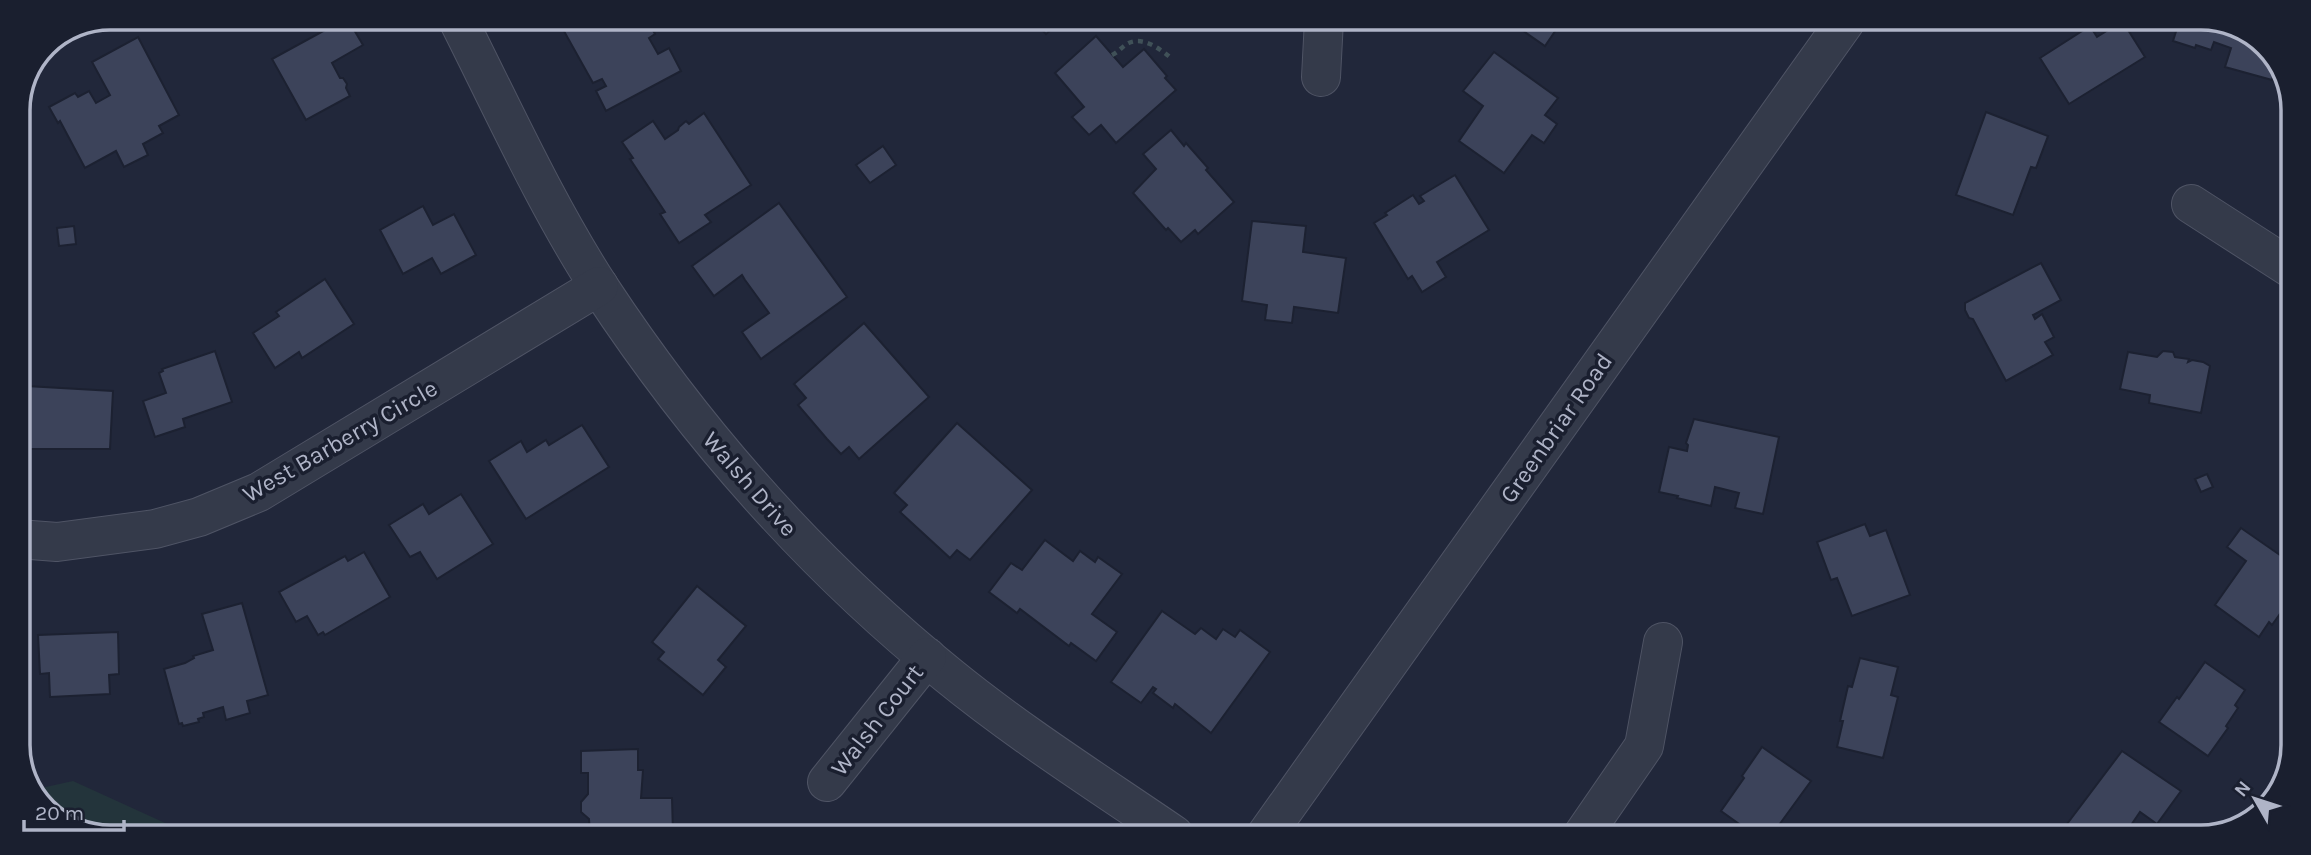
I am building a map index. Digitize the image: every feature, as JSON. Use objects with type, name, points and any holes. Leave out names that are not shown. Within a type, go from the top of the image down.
[{"type":"street","name":"Walsh Drive","points":[[463,30],[547,195],[598,286],[706,435],[742,477],[808,550],[876,614],[927,657],[998,713],[1160,825]]},
{"type":"street","points":[[1321,77],[1323,30]]},
{"type":"street","name":"Greenbriar Road","points":[[1273,825],[1839,30]]},
{"type":"street","points":[[2191,204],[2281,261]]},
{"type":"street","name":"West Barberry Circle","points":[[30,540],[57,542],[155,529],[199,517],[259,492],[598,286]]},
{"type":"street","points":[[1590,825],[1644,746],[1663,642]]},
{"type":"street","name":"Walsh Court","points":[[827,782],[927,657]]},
{"type":"path","points":[[1112,55],[1136,41],[1158,48],[1171,58]]},
{"type":"shaded area","points":[[73,781],[169,825],[99,825],[84,821],[57,806],[42,788]]},
{"type":"building","points":[[325,30],[354,30],[363,45],[332,63],[340,78],[347,84],[350,96],[306,120],[272,59]]},
{"type":"building","points":[[563,30],[653,30],[655,34],[649,38],[658,54],[669,48],[681,71],[606,111],[596,91],[606,86],[602,79],[593,83]]},
{"type":"building","points":[[1522,30],[1556,30],[1545,46]]},
{"type":"building","points":[[2084,30],[2093,30],[2097,37],[2108,30],[2128,30],[2145,57],[2069,104],[2040,58]]},
{"type":"building","points":[[2176,30],[2217,31],[2227,34],[2258,53],[2271,70],[2272,80],[2225,67],[2231,48],[2214,42],[2211,50],[2173,41]]},
{"type":"building","points":[[1096,36],[1123,67],[1144,49],[1176,90],[1116,143],[1101,125],[1089,135],[1072,117],[1084,107],[1055,73]]},
{"type":"building","points":[[138,37],[179,115],[159,126],[163,133],[143,144],[148,155],[124,167],[116,151],[85,168],[60,121],[58,123],[49,107],[75,93],[78,97],[89,91],[96,103],[110,95],[92,62]]},
{"type":"building","points":[[1494,52],[1558,98],[1545,115],[1557,124],[1544,143],[1532,135],[1504,173],[1459,141],[1483,106],[1463,91]]},
{"type":"building","points":[[1986,112],[2048,136],[2036,168],[2031,167],[2013,215],[1956,195]]},
{"type":"building","points":[[704,113],[751,185],[705,215],[711,222],[679,243],[660,214],[665,212],[622,142],[653,121],[665,139],[686,121],[689,124]]},
{"type":"building","points":[[1171,130],[1208,168],[1206,170],[1234,202],[1198,234],[1195,230],[1181,242],[1168,228],[1166,230],[1133,193],[1156,169],[1143,154]]},
{"type":"building","points":[[883,146],[896,165],[870,183],[856,165]]},
{"type":"building","points":[[1455,175],[1489,230],[1437,262],[1446,277],[1422,292],[1412,276],[1408,279],[1374,223],[1413,195],[1419,204],[1421,203],[1424,201],[1420,196]]},
{"type":"building","points":[[779,203],[847,297],[761,359],[742,332],[769,313],[742,275],[714,296],[692,266]]},
{"type":"building","points":[[423,206],[433,225],[454,214],[476,255],[441,274],[432,258],[403,274],[380,230]]},
{"type":"building","points":[[1252,221],[1306,226],[1303,252],[1346,258],[1338,313],[1294,307],[1292,323],[1265,320],[1267,305],[1242,301]]},
{"type":"building","points":[[74,226],[76,244],[59,246],[57,228]]},
{"type":"building","points":[[2041,263],[2061,300],[2033,315],[2035,319],[2042,314],[2054,337],[2045,342],[2053,355],[2006,381],[1973,319],[1969,318],[1965,303]]},
{"type":"building","points":[[325,279],[354,324],[302,358],[299,352],[275,368],[253,333],[279,316],[276,312]]},
{"type":"building","points":[[864,323],[929,397],[859,459],[849,447],[841,454],[827,439],[798,405],[806,398],[794,384]]},
{"type":"building","points":[[215,351],[232,402],[183,419],[185,427],[155,437],[143,401],[166,393],[159,373],[162,369]]},
{"type":"building","points":[[2163,351],[2173,352],[2175,357],[2189,359],[2188,362],[2203,362],[2210,366],[2201,413],[2149,403],[2150,395],[2120,389],[2128,352],[2157,357]]},
{"type":"building","points":[[30,386],[113,391],[110,449],[30,449]]},
{"type":"building","points":[[1694,419],[1779,437],[1763,514],[1735,508],[1739,493],[1715,487],[1711,506],[1659,492],[1669,447],[1687,451],[1686,443]]},
{"type":"building","points":[[957,423],[1032,490],[970,560],[957,550],[950,558],[900,512],[907,505],[894,493]]},
{"type":"building","points":[[582,425],[609,467],[526,519],[489,461],[521,441],[527,452],[546,440],[549,445]]},
{"type":"building","points":[[2207,474],[2213,487],[2201,492],[2195,479]]},
{"type":"building","points":[[461,494],[493,544],[437,579],[420,552],[410,557],[389,525],[423,504],[429,514]]},
{"type":"building","points":[[1865,524],[1870,536],[1886,530],[1910,595],[1852,616],[1837,578],[1831,580],[1817,542]]},
{"type":"building","points":[[2241,528],[2281,556],[2281,612],[2272,625],[2269,622],[2259,637],[2215,605],[2246,561],[2227,547]]},
{"type":"building","points":[[1045,540],[1073,561],[1080,551],[1095,562],[1098,557],[1122,574],[1092,614],[1117,632],[1096,661],[1071,643],[1069,646],[1020,609],[1017,613],[989,592],[1011,563],[1022,570]]},
{"type":"building","points":[[364,552],[390,597],[325,635],[323,632],[318,635],[307,616],[296,622],[279,592],[345,556],[348,561]]},
{"type":"building","points":[[697,586],[746,626],[718,660],[726,667],[703,695],[658,659],[664,652],[652,642]]},
{"type":"building","points":[[242,603],[268,695],[247,701],[250,713],[226,720],[223,707],[203,713],[204,717],[198,719],[199,722],[183,726],[182,723],[179,724],[164,669],[213,650],[202,614]]},
{"type":"building","points":[[1162,611],[1195,634],[1201,628],[1216,639],[1223,629],[1235,637],[1240,630],[1270,652],[1211,733],[1175,704],[1173,708],[1153,693],[1156,689],[1153,687],[1141,703],[1111,682]]},
{"type":"building","points":[[118,632],[119,674],[109,675],[110,694],[50,697],[49,673],[40,674],[38,635]]},
{"type":"building","points":[[1860,658],[1898,667],[1891,695],[1898,697],[1883,758],[1837,747],[1848,686],[1852,687]]},
{"type":"building","points":[[2205,662],[2245,690],[2235,705],[2238,708],[2226,726],[2228,728],[2208,756],[2159,722]]},
{"type":"building","points":[[1762,747],[1811,781],[1779,825],[1741,825],[1721,811],[1744,778],[1742,776]]},
{"type":"building","points":[[638,749],[638,770],[643,770],[641,798],[672,798],[673,825],[589,825],[589,819],[581,812],[581,802],[588,794],[588,773],[581,773],[581,751]]},
{"type":"building","points":[[2122,751],[2181,791],[2157,824],[2140,812],[2131,825],[2066,825]]}]
